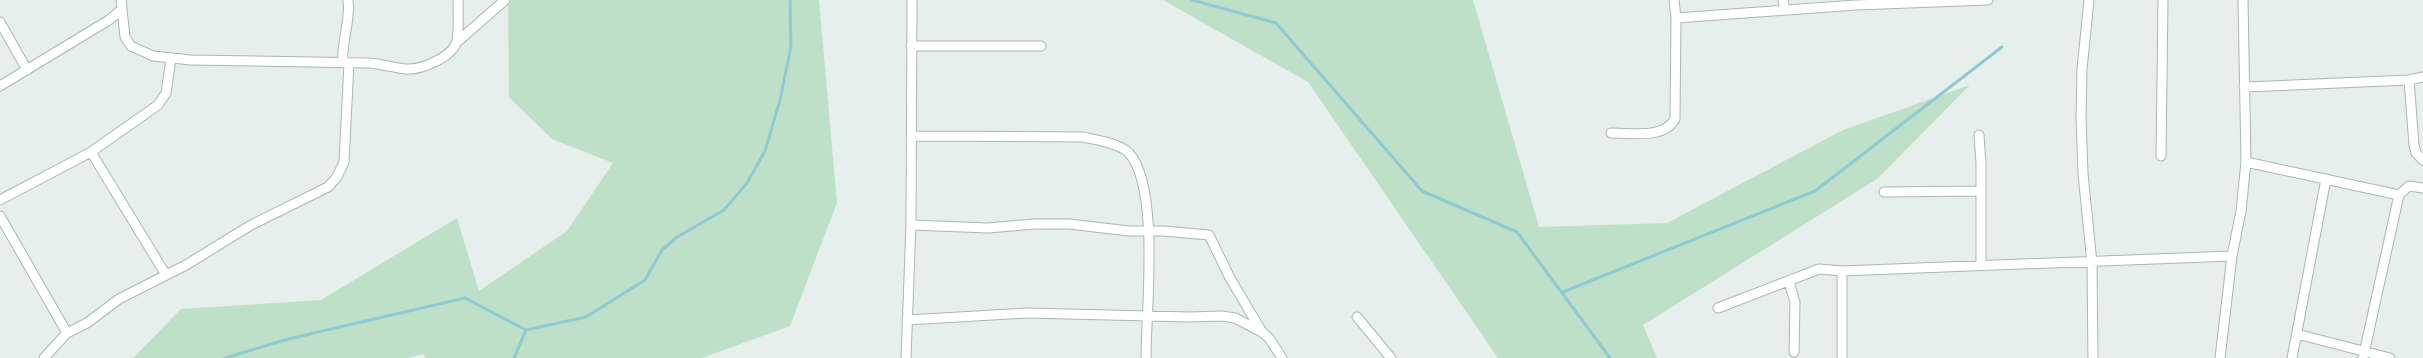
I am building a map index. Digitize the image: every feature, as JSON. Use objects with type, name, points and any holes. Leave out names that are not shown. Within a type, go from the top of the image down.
[{"type":"street","points":[[120,0],[125,37],[131,46],[139,52],[171,59],[386,64],[405,69],[421,68],[437,61],[505,0]]},
{"type":"street","points":[[44,358],[67,333],[87,323],[119,299],[186,266],[251,224],[328,187],[337,177],[344,162],[346,63],[342,48],[349,11],[348,0]]},
{"type":"street","points":[[457,42],[458,0]]},
{"type":"street","points":[[906,358],[911,225],[912,0]]},
{"type":"street","points":[[1611,133],[1663,132],[1671,126],[1675,118],[1676,18],[1674,0]]},
{"type":"street","points":[[1783,0],[1785,10]]},
{"type":"street","points":[[1676,18],[1785,10],[1988,0]]},
{"type":"street","points":[[2088,0],[2082,69],[2081,119],[2083,174],[2092,263],[2093,358]]},
{"type":"street","points":[[2161,156],[2163,0]]},
{"type":"street","points":[[2220,358],[2232,256],[2241,212],[2246,162],[2243,0]]},
{"type":"street","points":[[0,86],[109,20],[121,10]]},
{"type":"street","points":[[0,22],[27,70]]},
{"type":"street","points":[[911,46],[1041,46]]},
{"type":"street","points":[[0,200],[90,152],[158,104],[166,93],[171,59]]},
{"type":"street","points":[[2244,87],[2409,80],[2423,77]]},
{"type":"street","points":[[2409,80],[2414,145],[2416,153],[2423,160]]},
{"type":"street","points":[[1979,135],[1981,265]]},
{"type":"street","points":[[911,136],[1083,137],[1106,142],[1128,152],[1136,165],[1147,204],[1150,231],[1146,317],[1146,358]]},
{"type":"street","points":[[90,152],[166,275]]},
{"type":"street","points":[[2246,162],[2399,195]]},
{"type":"street","points":[[2292,358],[2326,179]]},
{"type":"street","points":[[2364,354],[2399,195],[2409,186],[2423,188]]},
{"type":"street","points":[[1884,192],[1981,191]]},
{"type":"street","points":[[0,216],[67,333]]},
{"type":"street","points":[[911,225],[988,228],[1034,224],[1069,224],[1209,235],[1230,278],[1262,332]]},
{"type":"street","points":[[1718,308],[1789,282],[1819,269],[1842,271],[1981,265],[2092,263],[2232,256]]},
{"type":"street","points":[[1842,271],[1842,358]]},
{"type":"street","points":[[1789,282],[1795,302],[1794,352]]},
{"type":"street","points":[[907,320],[1027,314],[1146,317],[1222,316],[1235,318],[1262,332],[1269,338],[1282,358]]},
{"type":"street","points":[[1357,317],[1391,358]]},
{"type":"street","points":[[2297,334],[2364,354],[2390,358]]},
{"type":"green space","points":[[508,0],[819,0],[837,203],[790,326],[702,358],[426,358],[423,354],[408,358],[133,358],[181,309],[321,300],[457,218],[479,291],[567,231],[613,163],[552,139],[509,97]]},
{"type":"green space","points":[[1163,0],[1473,0],[1539,227],[1667,223],[1843,130],[1970,85],[1877,179],[1643,325],[1657,358],[1498,358],[1308,82]]},
{"type":"waterway","points":[[225,358],[288,339],[465,298],[526,330],[586,317],[645,280],[662,250],[677,237],[724,210],[747,183],[765,151],[780,100],[791,46],[790,0]]},
{"type":"waterway","points":[[1192,0],[1276,23],[1422,191],[1517,232],[1610,358]]},
{"type":"waterway","points":[[1563,292],[1815,191],[2002,47]]},
{"type":"waterway","points":[[514,358],[526,330]]}]
